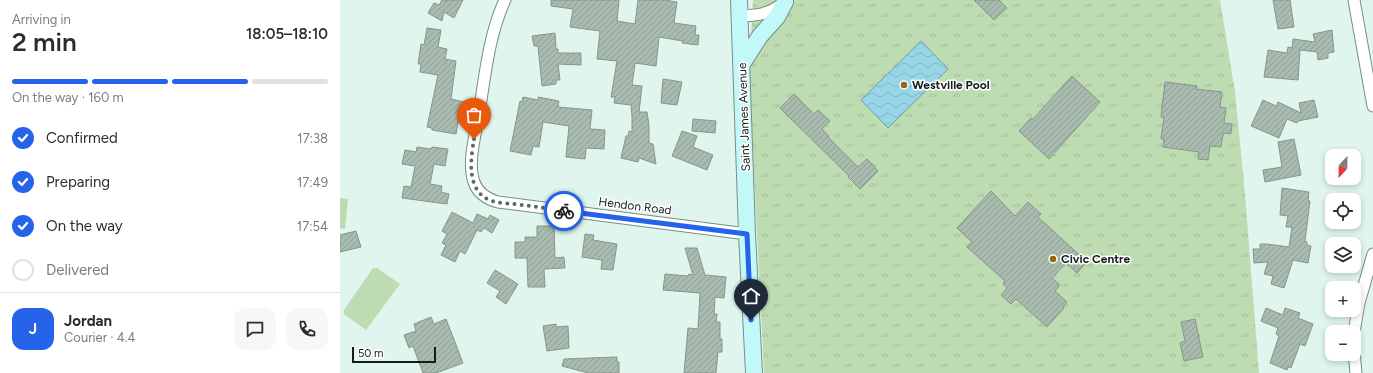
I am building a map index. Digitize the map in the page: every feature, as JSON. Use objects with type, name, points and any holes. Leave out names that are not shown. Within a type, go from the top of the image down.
[{"type":"main road","name":"Saint James Avenue","points":[[739,0],[747,234],[754,373]]},
{"type":"main road","points":[[742,64],[760,36],[777,17],[786,1]]},
{"type":"street","name":"Hendon Road","points":[[505,0],[494,35],[486,69],[472,153],[472,177],[476,189],[486,198],[498,202],[747,234]]},
{"type":"street","points":[[1354,0],[1373,106]]},
{"type":"street","points":[[740,16],[771,12],[786,1]]},
{"type":"street","points":[[1355,325],[1359,302],[1373,254]]},
{"type":"street","points":[[1355,361],[1356,373]]},
{"type":"green space","points":[[753,0],[1220,0],[1235,92],[1245,194],[1259,373],[764,373],[749,73]]},
{"type":"green space","points":[[340,198],[348,199],[345,229],[340,228]]},
{"type":"green space","points":[[373,268],[377,268],[400,284],[366,330],[344,314],[344,310]]},
{"type":"water","name":"Westville Pool","points":[[921,41],[948,69],[888,128],[861,100]]},
{"type":"building","points":[[442,0],[463,0],[454,18],[444,12],[442,21],[428,13],[434,3],[439,5]]},
{"type":"building","points":[[551,0],[619,0],[617,21],[635,24],[638,0],[665,0],[677,2],[674,23],[696,26],[695,35],[699,35],[698,45],[682,43],[683,41],[659,37],[656,66],[635,63],[632,85],[642,86],[639,112],[647,112],[649,143],[653,144],[656,164],[639,158],[638,162],[621,158],[626,136],[628,136],[629,131],[632,132],[632,116],[631,105],[614,103],[615,97],[611,97],[617,61],[597,59],[600,31],[570,27],[573,9],[551,6]]},
{"type":"building","points":[[974,0],[999,0],[1007,8],[994,20]]},
{"type":"building","points":[[1273,0],[1290,0],[1294,27],[1278,29]]},
{"type":"building","points":[[427,28],[441,30],[438,47],[447,49],[445,59],[456,61],[451,99],[464,102],[461,117],[459,117],[456,134],[432,130],[432,128],[427,127],[438,75],[420,72],[421,64],[418,64],[421,44],[424,45]]},
{"type":"building","points":[[1332,30],[1334,52],[1328,53],[1328,58],[1318,60],[1317,52],[1300,50],[1298,80],[1264,77],[1268,50],[1287,53],[1288,47],[1292,48],[1293,39],[1315,42],[1313,34]]},
{"type":"building","points":[[555,33],[556,49],[558,49],[558,53],[581,53],[581,65],[558,64],[560,80],[556,80],[556,84],[542,86],[538,46],[534,46],[532,36]]},
{"type":"building","points":[[1072,76],[1100,102],[1049,159],[1019,131],[1031,118],[1033,119]]},
{"type":"building","points":[[663,79],[682,82],[677,105],[661,103]]},
{"type":"building","points":[[1165,82],[1197,86],[1196,89],[1222,92],[1220,107],[1226,108],[1224,123],[1232,124],[1231,134],[1223,133],[1221,147],[1210,146],[1208,160],[1198,159],[1199,152],[1163,147],[1164,139],[1161,139],[1164,117],[1161,117]]},
{"type":"building","points":[[794,94],[814,114],[818,110],[830,121],[822,129],[858,167],[867,159],[878,171],[860,189],[848,177],[849,176],[780,108]]},
{"type":"building","points":[[523,97],[538,100],[538,97],[559,101],[558,107],[592,110],[590,129],[605,130],[604,149],[586,148],[585,159],[566,157],[569,126],[543,122],[539,147],[533,146],[531,155],[510,151],[520,101],[522,102]]},
{"type":"building","points":[[1263,100],[1276,106],[1278,102],[1301,113],[1299,103],[1314,100],[1318,117],[1298,121],[1297,123],[1287,119],[1279,138],[1251,126]]},
{"type":"building","points":[[693,119],[716,121],[715,133],[692,131]]},
{"type":"building","points":[[682,131],[697,136],[693,147],[713,155],[707,170],[672,156]]},
{"type":"building","points":[[1294,139],[1301,175],[1265,182],[1263,170],[1282,167],[1278,142]]},
{"type":"building","points":[[417,147],[448,149],[445,166],[434,164],[430,184],[442,186],[441,192],[449,194],[447,204],[402,198],[404,186],[411,187],[415,166],[402,164],[405,150],[416,152]]},
{"type":"building","points":[[1282,188],[1309,192],[1308,201],[1310,201],[1305,241],[1307,242],[1307,245],[1311,246],[1308,263],[1293,260],[1284,288],[1271,284],[1273,276],[1264,274],[1268,262],[1254,263],[1253,249],[1260,249],[1260,244],[1289,247],[1292,227],[1286,227],[1288,216],[1280,215]]},
{"type":"building","name":"Civic Centre","points":[[991,191],[1015,216],[1028,202],[1041,214],[1038,217],[1087,262],[1077,273],[1066,263],[1052,278],[1060,285],[1055,291],[1067,302],[1063,307],[1064,308],[1047,327],[1016,299],[1011,304],[1001,295],[1007,288],[1003,284],[1005,281],[967,247],[972,242],[957,228]]},
{"type":"building","points":[[452,212],[473,223],[477,214],[488,219],[490,215],[499,220],[492,233],[484,228],[481,232],[477,230],[465,254],[460,251],[455,262],[441,255],[446,245],[442,243],[447,234],[442,231]]},
{"type":"building","points":[[537,226],[554,226],[555,258],[564,257],[565,268],[544,269],[545,287],[528,287],[527,258],[515,258],[515,242],[525,242],[525,237],[537,237]]},
{"type":"building","points":[[356,231],[361,247],[340,252],[340,235]]},
{"type":"building","points":[[585,234],[594,235],[593,240],[617,244],[613,270],[601,269],[602,260],[582,257]]},
{"type":"building","points":[[685,248],[697,248],[705,275],[726,277],[724,298],[715,297],[714,314],[717,314],[716,322],[720,322],[720,339],[722,339],[722,352],[718,352],[716,373],[684,373],[688,328],[698,329],[700,293],[663,290],[665,274],[693,275]]},
{"type":"building","points":[[495,270],[518,284],[506,304],[496,297],[500,291],[487,283]]},
{"type":"building","points":[[1266,308],[1283,315],[1285,308],[1300,313],[1298,318],[1313,324],[1305,346],[1300,344],[1291,368],[1288,367],[1287,370],[1270,363],[1279,336],[1276,334],[1278,328],[1261,321]]},
{"type":"building","points":[[431,317],[434,324],[446,319],[463,363],[436,373],[423,373],[413,346],[409,348],[404,335],[416,331],[414,324]]},
{"type":"building","points":[[1195,319],[1203,357],[1184,361],[1180,343],[1185,341],[1181,322]]},
{"type":"building","points":[[556,324],[556,327],[568,326],[569,348],[547,351],[543,326]]},
{"type":"building","points":[[617,357],[617,362],[619,362],[619,373],[588,373],[562,366],[564,359]]},
{"type":"way so far","points":[[474,139],[471,162],[472,177],[476,189],[481,194],[486,198],[498,202],[564,211]]},
{"type":"place","name":"Westville Pool","points":[[904,85]]},
{"type":"place","name":"Civic Centre","points":[[1053,259]]},
{"type":"route","points":[[564,211],[747,234],[751,320]]}]
